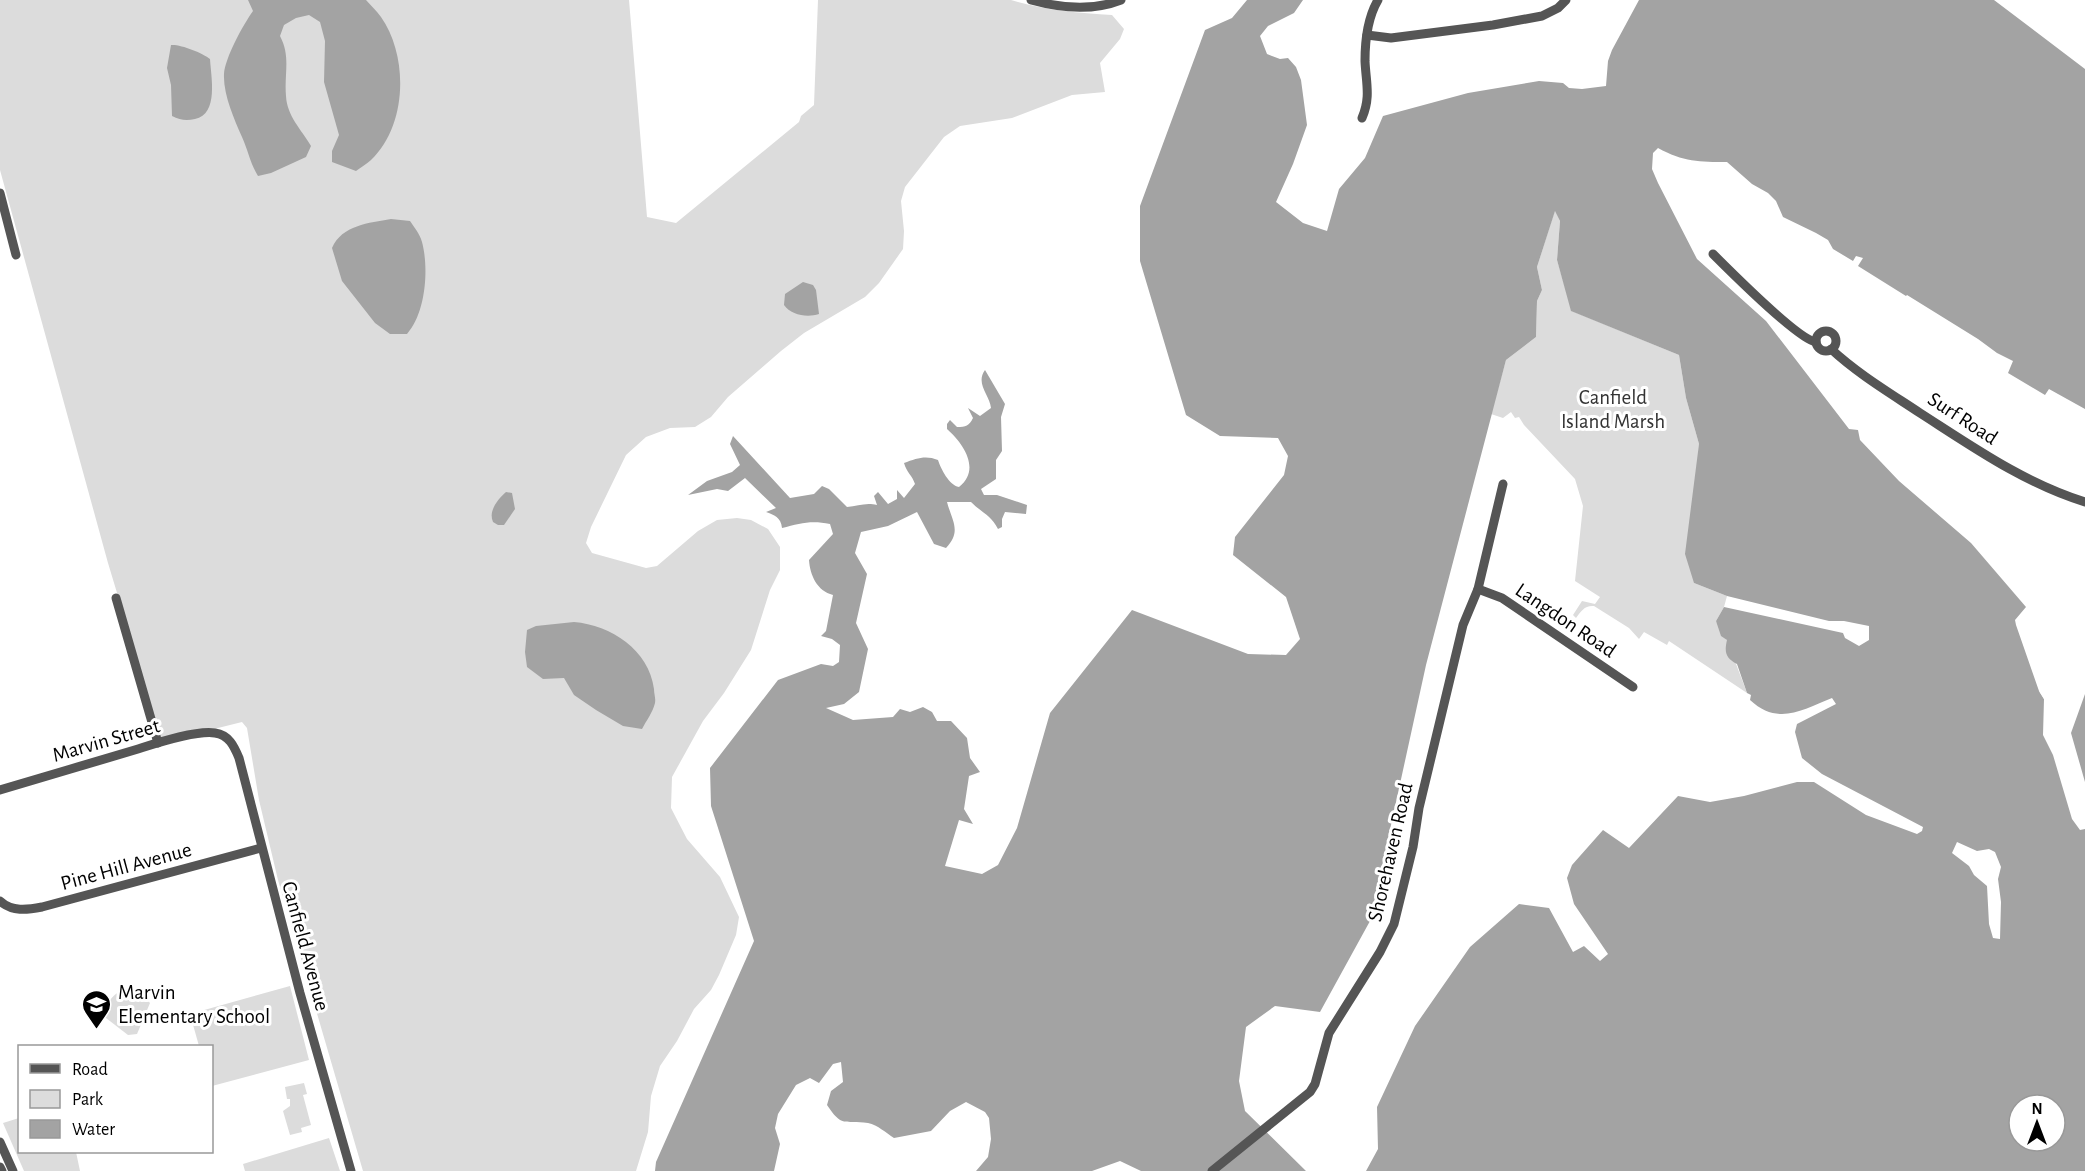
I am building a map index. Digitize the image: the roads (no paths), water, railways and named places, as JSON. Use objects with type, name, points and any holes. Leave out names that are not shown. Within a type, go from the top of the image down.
[{"type":"street","points":[[1033,0],[1088,8],[1121,0]]},
{"type":"street","points":[[1362,118],[1368,104],[1365,58],[1367,35],[1378,0]]},
{"type":"street","points":[[1367,35],[1391,38],[1503,23],[1542,16],[1558,8],[1566,0]]},
{"type":"street","points":[[0,193],[16,255]]},
{"type":"street","name":"Surf Road","points":[[1713,254],[1792,327],[1810,341],[1816,342],[1822,350],[1831,349],[1856,371],[2018,475],[2060,494],[2085,502]]},
{"type":"street","name":"Surf Road","points":[[1816,342],[1820,333],[1830,332],[1835,340],[1831,349]]},
{"type":"street","name":"Shorehaven Road","points":[[1212,1171],[1313,1088],[1329,1033],[1380,952],[1394,924],[1463,625],[1478,589],[1503,484]]},
{"type":"street","name":"Langdon Road","points":[[1478,589],[1502,598],[1633,687]]},
{"type":"street","points":[[116,598],[158,743]]},
{"type":"street","name":"Marvin Street","points":[[0,790],[158,743],[202,733],[222,735]]},
{"type":"street","name":"Canfield Avenue","points":[[222,735],[234,746],[239,758],[300,993],[351,1171]]},
{"type":"street","name":"Pine Hill Avenue","points":[[0,901],[16,909],[42,907],[261,848]]},
{"type":"street","points":[[0,1142],[13,1171]]},
{"type":"water","points":[[248,0],[366,0],[381,17],[390,33],[400,71],[397,110],[392,129],[383,146],[371,160],[356,171],[332,162],[332,151],[339,135],[324,82],[325,41],[320,22],[309,15],[296,18],[284,25],[280,36],[286,58],[287,103],[292,116],[311,146],[306,157],[271,173],[258,176],[227,98],[224,82],[225,67],[231,51],[253,11]]},
{"type":"water","points":[[1247,0],[1303,0],[1294,13],[1268,26],[1260,36],[1267,54],[1280,59],[1288,58],[1296,67],[1301,80],[1307,125],[1276,202],[1303,223],[1327,231],[1339,189],[1365,158],[1383,116],[1468,93],[1539,81],[1563,83],[1569,88],[1582,89],[1606,86],[1608,61],[1612,50],[1639,0],[1994,0],[2085,69],[2085,409],[2049,389],[2045,395],[2008,373],[2013,361],[1858,266],[1863,258],[1856,256],[1853,261],[1833,249],[1828,240],[1783,217],[1776,201],[1768,193],[1752,184],[1727,162],[1692,160],[1658,148],[1653,153],[1652,169],[1697,259],[1766,321],[1849,429],[1858,430],[1860,440],[1899,481],[1971,543],[2026,607],[2015,620],[2016,625],[2039,691],[2049,707],[2049,738],[2085,823],[2085,1171],[1366,1171],[1378,1149],[1377,1107],[1415,1026],[1470,947],[1519,904],[1549,908],[1573,952],[1584,946],[1600,961],[1608,954],[1574,904],[1567,878],[1572,865],[1603,830],[1629,848],[1678,796],[1710,802],[1797,782],[1814,782],[1866,815],[1917,834],[1922,831],[1923,827],[1822,774],[1802,758],[1795,732],[1797,724],[1836,704],[1832,698],[1800,711],[1780,714],[1760,708],[1750,700],[1751,695],[1747,693],[1737,664],[1727,655],[1727,640],[1721,636],[1716,621],[1724,607],[1843,633],[1845,638],[1859,646],[1869,640],[1869,626],[1844,621],[1829,621],[1727,596],[1694,583],[1685,554],[1699,444],[1686,398],[1679,355],[1571,311],[1557,260],[1560,221],[1555,211],[1537,267],[1542,290],[1537,301],[1536,337],[1506,360],[1426,665],[1370,921],[1320,1012],[1275,1006],[1246,1027],[1239,1081],[1245,1111],[1306,1171],[1141,1171],[1120,1161],[1092,1171],[976,1171],[988,1157],[991,1139],[989,1118],[985,1112],[966,1102],[950,1111],[931,1131],[894,1138],[872,1124],[844,1122],[827,1105],[831,1091],[843,1082],[841,1062],[833,1064],[819,1083],[810,1078],[796,1085],[778,1114],[775,1128],[780,1144],[774,1171],[655,1171],[656,1162],[754,941],[711,806],[710,768],[778,680],[821,664],[833,666],[839,662],[840,645],[832,639],[821,636],[826,631],[833,595],[827,593],[815,582],[809,560],[833,534],[830,524],[817,522],[782,528],[779,519],[766,512],[776,508],[745,478],[728,491],[717,489],[688,495],[707,481],[732,472],[740,465],[730,444],[733,436],[790,498],[814,494],[822,486],[829,489],[847,507],[877,505],[874,496],[878,492],[888,504],[897,499],[897,490],[904,498],[915,484],[904,463],[913,460],[925,457],[934,458],[938,460],[943,472],[955,486],[959,487],[965,480],[969,473],[968,457],[959,442],[947,429],[947,424],[950,420],[957,427],[965,426],[973,418],[968,408],[980,416],[991,408],[982,385],[982,375],[985,370],[1005,404],[1001,417],[1002,451],[996,460],[996,479],[981,489],[984,495],[997,495],[1027,505],[1026,514],[1005,512],[1002,527],[998,529],[989,517],[971,502],[947,502],[955,531],[946,548],[934,544],[917,512],[888,526],[861,532],[855,553],[867,574],[856,623],[868,649],[859,692],[844,704],[826,708],[853,720],[893,717],[900,709],[910,712],[923,707],[932,712],[937,721],[951,721],[967,738],[970,758],[980,772],[969,776],[964,809],[973,824],[959,820],[945,866],[982,874],[998,865],[1017,828],[1050,713],[1132,610],[1248,654],[1286,655],[1300,639],[1286,597],[1233,555],[1235,537],[1284,475],[1288,456],[1278,438],[1220,436],[1186,415],[1140,261],[1140,206],[1205,30],[1232,18]]},
{"type":"water","points":[[171,45],[191,49],[210,59],[211,103],[203,116],[183,120],[172,116],[171,85],[167,68]]},
{"type":"water","points":[[391,219],[410,221],[420,236],[424,253],[425,277],[422,303],[407,334],[390,334],[375,323],[342,281],[332,248],[342,234],[357,226]]},
{"type":"water","points":[[803,282],[813,285],[816,290],[819,314],[800,315],[784,305],[785,294]]},
{"type":"water","points":[[506,492],[512,493],[515,509],[504,525],[498,525],[493,522],[492,514],[497,502]]},
{"type":"water","points":[[574,622],[588,624],[614,634],[636,651],[645,662],[651,675],[655,701],[653,710],[642,729],[623,726],[596,710],[574,695],[564,678],[543,679],[527,667],[525,652],[527,630],[536,626]]},
{"type":"water","points":[[2085,682],[2085,800],[2067,742]]},
{"type":"place","name":"Marvin Elementary School","points":[[97,1030]]},
{"type":"park label","name":"Canfield Island Marsh","points":[[1613,409]]}]
